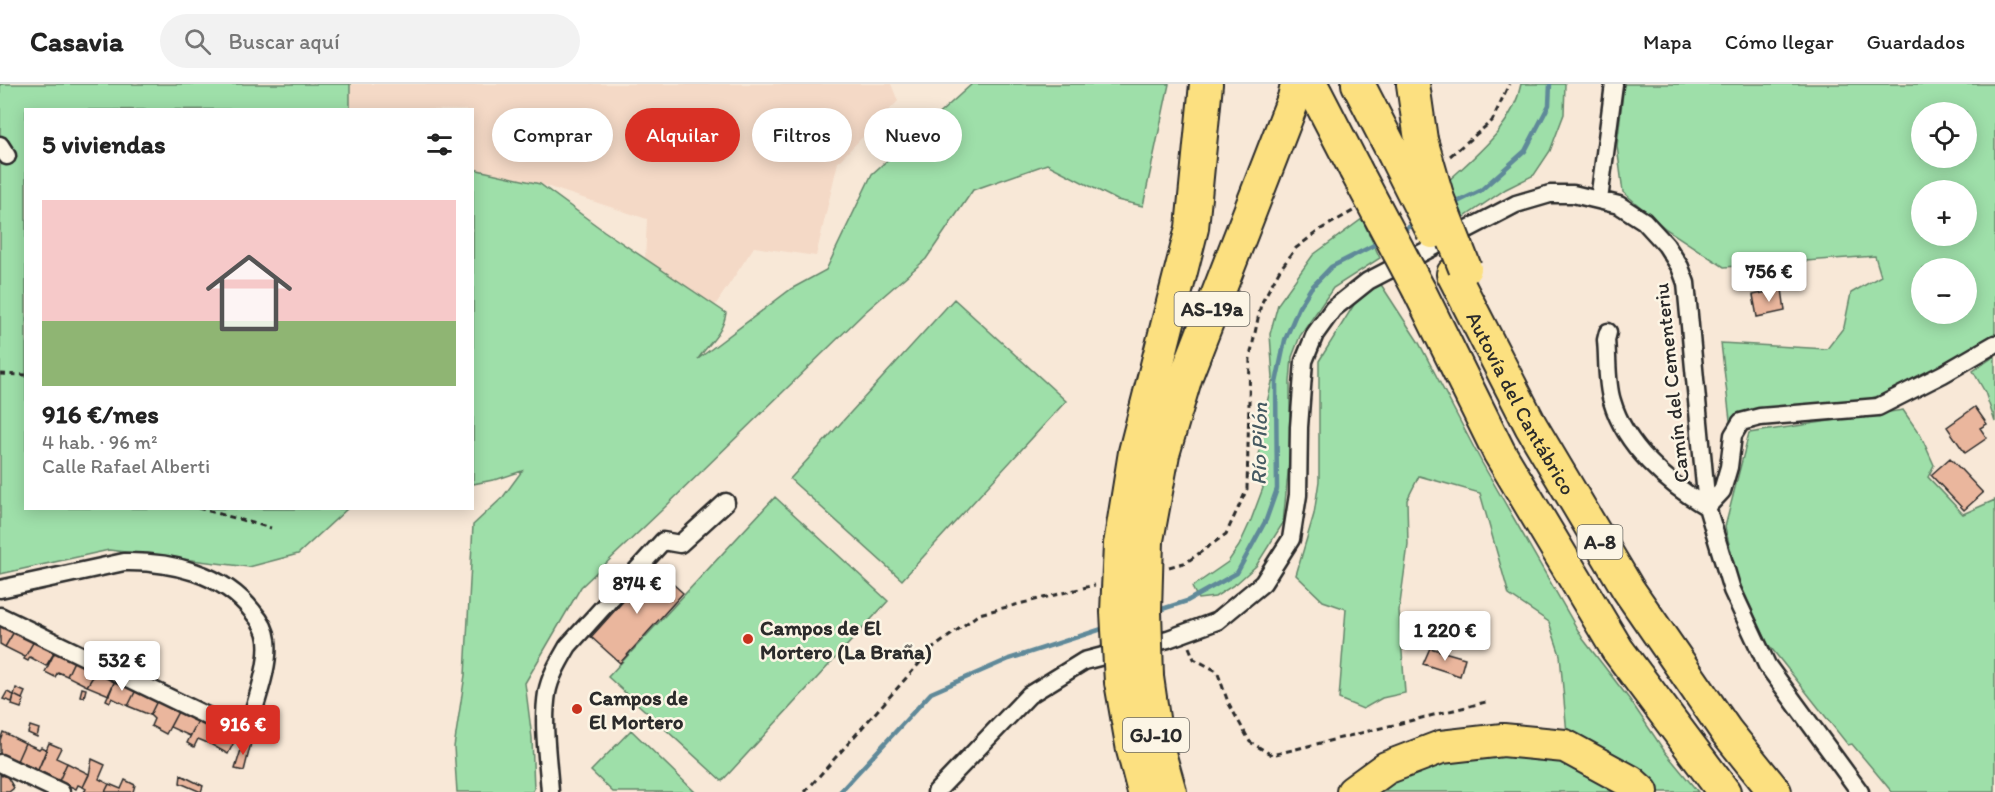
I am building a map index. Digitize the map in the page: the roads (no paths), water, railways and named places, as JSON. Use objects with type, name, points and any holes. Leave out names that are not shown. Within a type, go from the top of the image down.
[{"type":"highway","name":"AS-19a","points":[[1134,542],[1135,452],[1192,228],[1206,84]]},
{"type":"highway","name":"Autovía del Cantábrico","points":[[1358,84],[1459,271],[1532,426],[1628,589],[1726,731],[1775,792]]},
{"type":"highway","points":[[1413,84],[1421,140],[1459,271]]},
{"type":"highway","name":"AS-19a","points":[[1134,542],[1186,376],[1294,98],[1308,86]]},
{"type":"highway","name":"Autovía del Cantábrico","points":[[1308,86],[1419,290],[1498,452],[1611,639],[1671,724],[1724,792]]},
{"type":"highway","points":[[1134,542],[1145,610],[1134,680]]},
{"type":"highway","name":"GJ-10","points":[[1134,680],[1133,750],[1144,792]]},
{"type":"highway","name":"GJ-10","points":[[1134,680],[1170,792]]},
{"type":"highway","points":[[1353,792],[1386,768],[1441,747],[1503,740],[1565,746],[1632,782],[1642,792]]},
{"type":"street","points":[[1599,200],[1614,84]]},
{"type":"street","name":"Camín del Cementeriu","points":[[936,792],[1029,695],[1084,661],[1168,639],[1217,621],[1263,583],[1291,539],[1298,495],[1299,427],[1304,361],[1315,334],[1333,309],[1368,281],[1516,204],[1550,194],[1573,194],[1619,206],[1644,221],[1666,245],[1680,267],[1686,283],[1707,507],[1731,590],[1767,665],[1860,792]]},
{"type":"street","points":[[1608,332],[1606,340],[1611,399],[1632,441],[1682,492],[1707,507],[1722,491],[1729,466],[1733,435],[1741,422],[1760,417],[1878,407],[1995,344]]},
{"type":"street","points":[[550,792],[545,718],[548,691],[568,646],[663,541],[680,544],[726,502]]},
{"type":"street","points":[[0,589],[116,562],[142,562],[183,568],[216,582],[237,596],[259,620],[267,636],[267,656],[249,726],[244,732],[238,732],[0,616]]},
{"type":"street","points":[[0,763],[62,792]]},
{"type":"waterway","name":"Río Pilón","points":[[1451,205],[1480,191],[1525,151],[1549,105],[1550,84]]},
{"type":"waterway","name":"Río Pilón","points":[[1400,231],[1417,223]]},
{"type":"waterway","name":"Río Pilón","points":[[1156,611],[1187,601],[1237,573],[1266,520],[1277,489],[1276,383],[1285,340],[1299,307],[1311,288],[1331,267],[1380,242]]},
{"type":"waterway","name":"Río Pilón","points":[[840,792],[931,693],[1009,659],[1108,627]]},
{"type":"place","name":"Campos de El Mortero (La Braña)","points":[[748,639]]},
{"type":"place","name":"Campos de El Mortero","points":[[577,709]]}]
